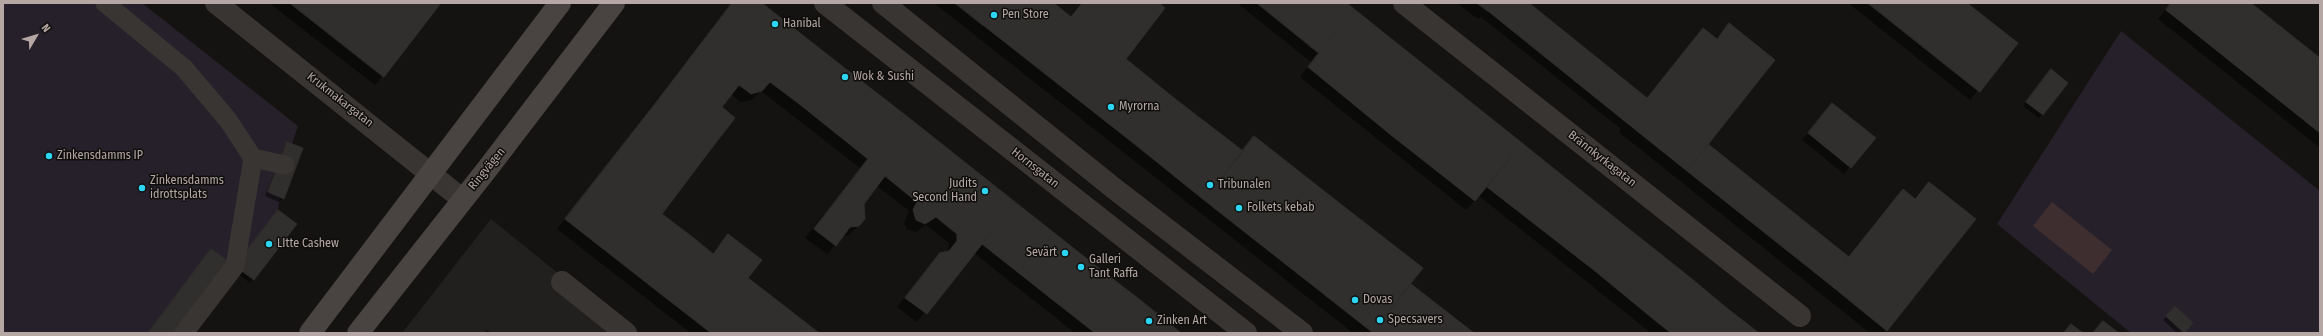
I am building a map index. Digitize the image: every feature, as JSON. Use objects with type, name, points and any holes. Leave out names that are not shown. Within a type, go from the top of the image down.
[{"type":"main road","points":[[310,333],[560,3]]},
{"type":"main road","name":"Ringvägen","points":[[358,333],[462,199],[488,168],[614,3]]},
{"type":"street","name":"Krukmakargatan","points":[[216,3],[462,199]]},
{"type":"street","name":"Hornsgatan","points":[[824,3],[1246,333]]},
{"type":"street","points":[[883,3],[1116,190],[1302,333]]},
{"type":"street","name":"Brännkyrkagatan","points":[[1404,3],[1800,316]]},
{"type":"street","points":[[562,282],[626,333]]},
{"type":"lane","points":[[105,3],[184,68],[228,120],[253,158],[235,266],[184,333]]},
{"type":"lane","points":[[253,158],[285,165]]},
{"type":"shaded area","name":"Zinkensdamms idrottsplats","points":[[3,3],[142,3],[298,126],[285,165],[278,210],[184,333],[3,333]]},
{"type":"shaded area","points":[[2121,31],[2320,191],[2320,333],[2131,333],[1997,224]]},
{"type":"shaded area","points":[[2052,202],[2112,250],[2093,274],[2033,226]]},
{"type":"shaded area","points":[[491,219],[632,333],[402,333]]},
{"type":"building","points":[[290,3],[441,3],[384,77]]},
{"type":"building","points":[[732,3],[762,3],[833,59],[798,103],[770,82],[762,91],[751,94],[739,85],[722,107],[735,118],[711,149],[655,104]]},
{"type":"building","points":[[955,3],[1001,3],[983,25]]},
{"type":"building","points":[[1001,3],[1054,3],[1071,17],[1082,3],[1159,3],[1165,8],[1126,59],[1174,98],[1137,146],[983,25]]},
{"type":"building","points":[[1257,3],[1347,3],[1354,9],[1319,53]]},
{"type":"building","points":[[1477,3],[1494,3],[1488,11]]},
{"type":"building","points":[[1494,3],[1529,3],[1647,98],[1627,123],[1488,11]]},
{"type":"building","points":[[1868,3],[1967,3],[2018,43],[1980,92]]},
{"type":"building","points":[[2171,3],[2251,3],[2320,58],[2320,133],[2166,10]]},
{"type":"building","points":[[1354,9],[1438,76],[1391,135],[1308,67]]},
{"type":"building","points":[[1729,23],[1775,60],[1687,171],[1627,123],[1703,28],[1717,39]]},
{"type":"building","points":[[833,59],[904,114],[868,159],[798,103]]},
{"type":"building","points":[[2051,69],[2068,83],[2043,115],[2026,102]]},
{"type":"building","points":[[1438,76],[1522,143],[1475,201],[1391,135]]},
{"type":"building","points":[[1174,98],[1243,151],[1204,200],[1137,146]]},
{"type":"building","points":[[1832,103],[1876,138],[1851,168],[1808,133]]},
{"type":"building","points":[[655,104],[711,149],[662,214],[695,239],[657,291],[565,219]]},
{"type":"building","points":[[904,114],[1015,202],[961,271],[940,253],[949,251],[957,241],[957,234],[936,217],[925,224],[916,220],[913,210],[917,202],[885,176],[868,159]]},
{"type":"building","points":[[1254,136],[1338,202],[1288,266],[1204,200]]},
{"type":"building","points":[[287,142],[303,148],[284,199],[268,192]]},
{"type":"building","points":[[1522,143],[1629,229],[1595,271],[1487,187]]},
{"type":"building","points":[[1708,144],[1849,257],[1828,283],[1687,171]]},
{"type":"building","points":[[868,159],[885,176],[864,204],[865,219],[859,226],[850,227],[836,246],[814,229]]},
{"type":"building","points":[[1929,182],[1976,219],[1887,331],[1828,283],[1903,189],[1915,199]]},
{"type":"building","points":[[1015,202],[1105,273],[1072,315],[982,244]]},
{"type":"building","points":[[1338,202],[1423,268],[1372,332],[1288,266]]},
{"type":"building","points":[[278,210],[297,224],[254,280],[235,266]]},
{"type":"building","points":[[1629,229],[1692,279],[1657,322],[1595,271]]},
{"type":"building","points":[[728,234],[762,260],[748,278],[765,291],[733,333],[711,333],[657,291],[695,239],[713,254]]},
{"type":"building","points":[[211,249],[235,266],[184,333],[148,333]]},
{"type":"building","points":[[940,253],[961,271],[927,314],[905,298]]},
{"type":"building","points":[[1105,273],[1181,333],[1095,333],[1072,315]]},
{"type":"building","points":[[1692,279],[1759,333],[1671,333],[1657,322]]},
{"type":"building","points":[[1411,284],[1474,333],[1372,332]]},
{"type":"building","points":[[765,291],[819,333],[733,333]]},
{"type":"building","points":[[2175,306],[2193,323],[2184,333],[2166,316]]},
{"type":"building","points":[[2103,321],[2119,333],[2093,333]]},
{"type":"building","points":[[2071,324],[2083,333],[2064,333]]},
{"type":"place","name":"Pen Store","points":[[994,15]]},
{"type":"place","name":"Hanibal","points":[[775,24]]},
{"type":"place","name":"Wok & Sushi","points":[[845,77]]},
{"type":"place","name":"Myrorna","points":[[1111,107]]},
{"type":"place","name":"Zinkensdamms IP","points":[[49,156]]},
{"type":"place","name":"Tribunalen","points":[[1210,185]]},
{"type":"place","name":"Zinkensdamms idrottsplats","points":[[142,188]]},
{"type":"place","name":"Judits Second Hand","points":[[985,191]]},
{"type":"place","name":"Folkets kebab","points":[[1239,208]]},
{"type":"place","name":"LItte Cashew","points":[[269,244]]},
{"type":"place","name":"Sevärt","points":[[1065,253]]},
{"type":"place","name":"Galleri Tant Raffa","points":[[1081,267]]},
{"type":"place","name":"Dovas","points":[[1355,300]]},
{"type":"place","name":"Specsavers","points":[[1380,320]]},
{"type":"place","name":"Zinken Art","points":[[1149,321]]}]
